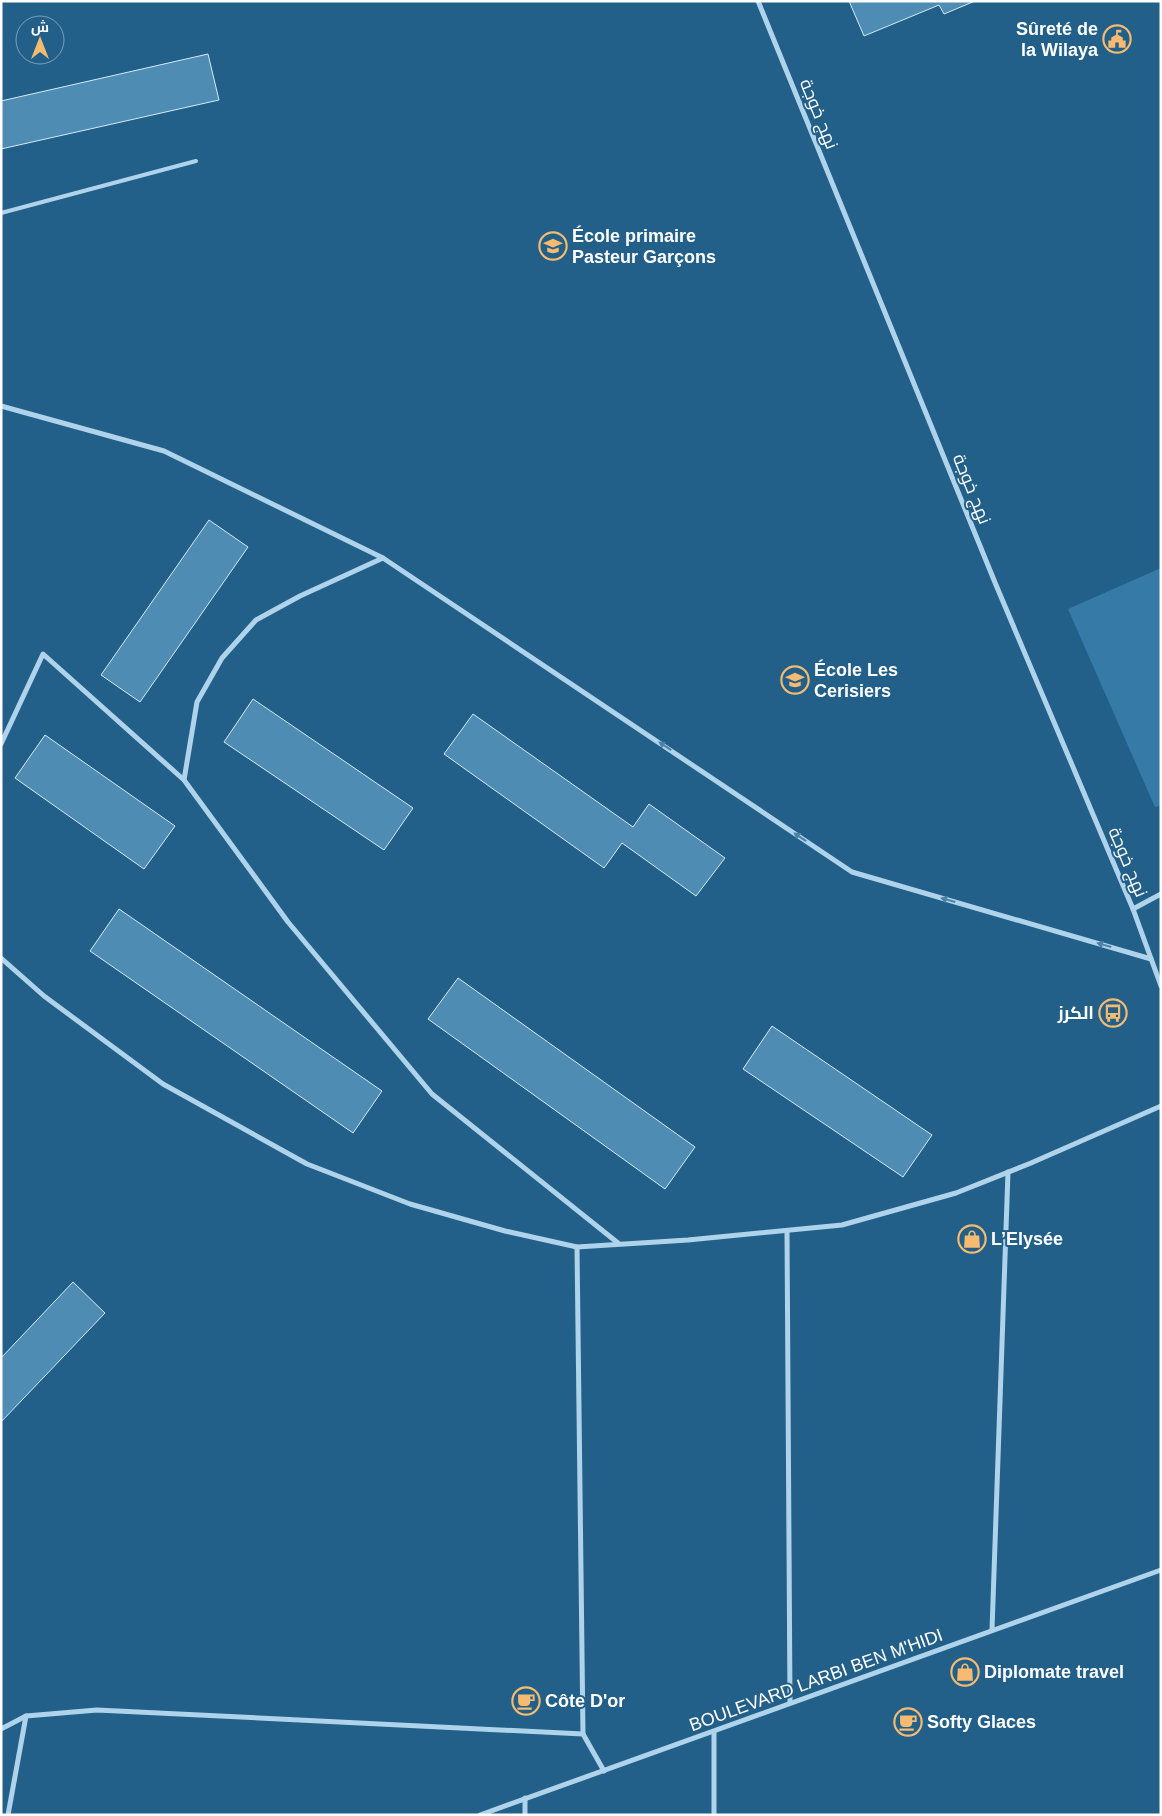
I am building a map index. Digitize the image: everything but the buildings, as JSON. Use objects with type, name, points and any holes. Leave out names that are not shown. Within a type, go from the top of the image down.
[{"type":"street","name":"نهج خوجة","points":[[758,1],[996,584],[1133,909],[1161,986]]},
{"type":"street","points":[[2,404],[164,451],[383,558],[852,872],[1151,959]]},
{"type":"street","points":[[184,780],[197,702],[222,658],[256,620],[300,596],[383,558]]},
{"type":"street","points":[[1,744],[44,654],[184,780],[288,922],[432,1094],[618,1243]]},
{"type":"street","points":[[1133,909],[1161,894]]},
{"type":"street","points":[[1,958],[44,996],[163,1084],[307,1164],[410,1204],[505,1231],[577,1246],[688,1240],[842,1225],[956,1193],[1161,1106]]},
{"type":"street","points":[[992,1630],[1008,1172]]},
{"type":"street","points":[[787,1231],[790,1702]]},
{"type":"street","points":[[577,1246],[583,1734],[604,1771]]},
{"type":"street","name":"BOULEVARD LARBI BEN M'HIDI","points":[[480,1815],[1161,1570]]},
{"type":"street","points":[[1,1729],[26,1716],[97,1710],[583,1734]]},
{"type":"street","points":[[8,1815],[26,1716]]},
{"type":"street","points":[[714,1732],[714,1815]]},
{"type":"street","points":[[525,1798],[525,1815]]},
{"type":"lane","points":[[1,213],[196,161]]},
{"type":"shaded area","points":[[1161,568],[1161,805],[1155,807],[1068,609]]},
{"type":"place","name":"Sûreté de la Wilaya","points":[[1117,39]]},
{"type":"place","name":"École primaire Pasteur Garçons","points":[[553,246]]},
{"type":"place","name":"École Les Cerisiers","points":[[795,680]]},
{"type":"place","name":"الكرز","points":[[1113,1013]]},
{"type":"place","name":"L’Elysée","points":[[972,1239]]},
{"type":"place","name":"Diplomate travel","points":[[965,1672]]},
{"type":"place","name":"Côte D'or","points":[[526,1701]]},
{"type":"place","name":"Softy Glaces","points":[[908,1722]]}]
